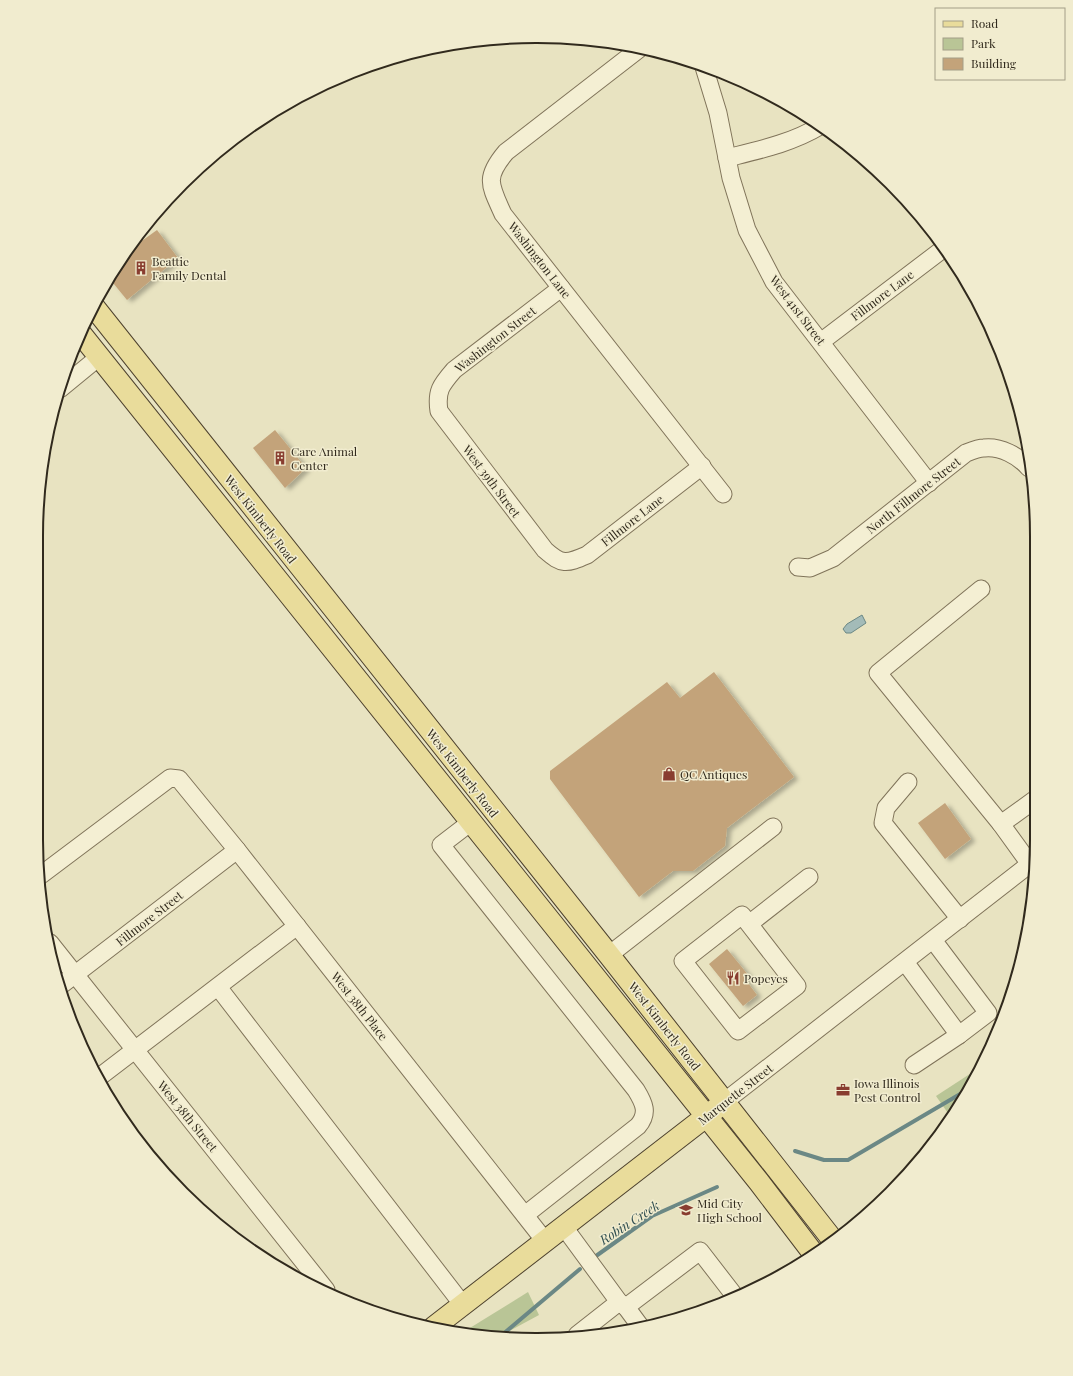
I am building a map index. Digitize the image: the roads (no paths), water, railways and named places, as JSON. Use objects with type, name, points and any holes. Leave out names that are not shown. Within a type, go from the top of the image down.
[{"type":"main road","name":"West Kimberly Road","points":[[98,311],[609,955],[830,1236]]},
{"type":"main road","name":"West Kimberly Road","points":[[85,338],[759,1182],[810,1251]]},
{"type":"main road","name":"Marquette Street","points":[[437,1323],[724,1102]]},
{"type":"street","name":"Washington Lane","points":[[635,52],[506,152],[495,166],[491,186],[503,214],[723,494]]},
{"type":"street","name":"West 41st Street","points":[[706,73],[718,113],[727,158],[747,230],[774,282],[822,341],[929,483]]},
{"type":"street","points":[[727,158],[781,143],[807,134],[815,129]]},
{"type":"street","name":"Fillmore Lane","points":[[822,341],[939,252]]},
{"type":"street","name":"Washington Street","points":[[437,397],[444,381],[454,370],[561,288]]},
{"type":"street","points":[[68,383],[99,357]]},
{"type":"street","name":"West 39th Street","points":[[437,397],[439,411],[544,550],[556,560]]},
{"type":"street","name":"North Fillmore Street","points":[[798,567],[810,568],[833,558],[966,453],[984,448],[998,449],[1012,454],[1025,465]]},
{"type":"street","name":"Fillmore Lane","points":[[556,560],[571,562],[587,555],[702,466]]},
{"type":"street","points":[[981,589],[878,673],[1029,858]]},
{"type":"street","name":"West 38th Place","points":[[44,873],[170,778],[179,779],[237,850],[545,1241]]},
{"type":"street","points":[[908,782],[886,808],[883,823],[960,918]]},
{"type":"street","points":[[1001,824],[1030,803]]},
{"type":"street","name":"West Kimberly Road","points":[[471,822],[442,845],[636,1090],[643,1102],[645,1111],[644,1119],[638,1126],[524,1215]]},
{"type":"street","points":[[609,955],[773,827]]},
{"type":"street","name":"Fillmore Street","points":[[65,983],[237,850]]},
{"type":"street","name":"Marquette Street","points":[[724,1102],[1029,865]]},
{"type":"street","points":[[749,924],[809,877]]},
{"type":"street","points":[[742,915],[749,924],[797,986],[738,1031],[683,961],[742,915]]},
{"type":"street","points":[[103,1074],[297,926]]},
{"type":"street","points":[[914,1066],[959,1036],[988,1013],[933,940]]},
{"type":"street","name":"West 38th Street","points":[[56,950],[320,1283]]},
{"type":"street","points":[[905,962],[959,1036]]},
{"type":"street","points":[[218,987],[463,1304]]},
{"type":"street","points":[[564,1227],[637,1323]]},
{"type":"street","points":[[588,1330],[600,1325],[622,1304],[700,1251],[732,1292]]},
{"type":"water","points":[[862,615],[866,623],[851,633],[846,633],[843,629],[847,624]]},
{"type":"waterway","name":"Robin Creek","points":[[795,1151],[824,1160],[848,1160],[959,1095]]},
{"type":"waterway","name":"Robin Creek","points":[[596,1256],[652,1216],[717,1187]]},
{"type":"waterway","name":"Robin Creek","points":[[505,1332],[580,1269]]},
{"type":"place","name":"Beattie Family Dental","points":[[141,268]]},
{"type":"place","name":"Care Animal Center","points":[[280,458]]},
{"type":"place","name":"QC Antiques","points":[[669,774]]},
{"type":"place","name":"Popeyes","points":[[733,978]]},
{"type":"place","name":"Iowa Illinois Pest Control","points":[[843,1090]]},
{"type":"place","name":"Mid City High School","points":[[686,1210]]}]
